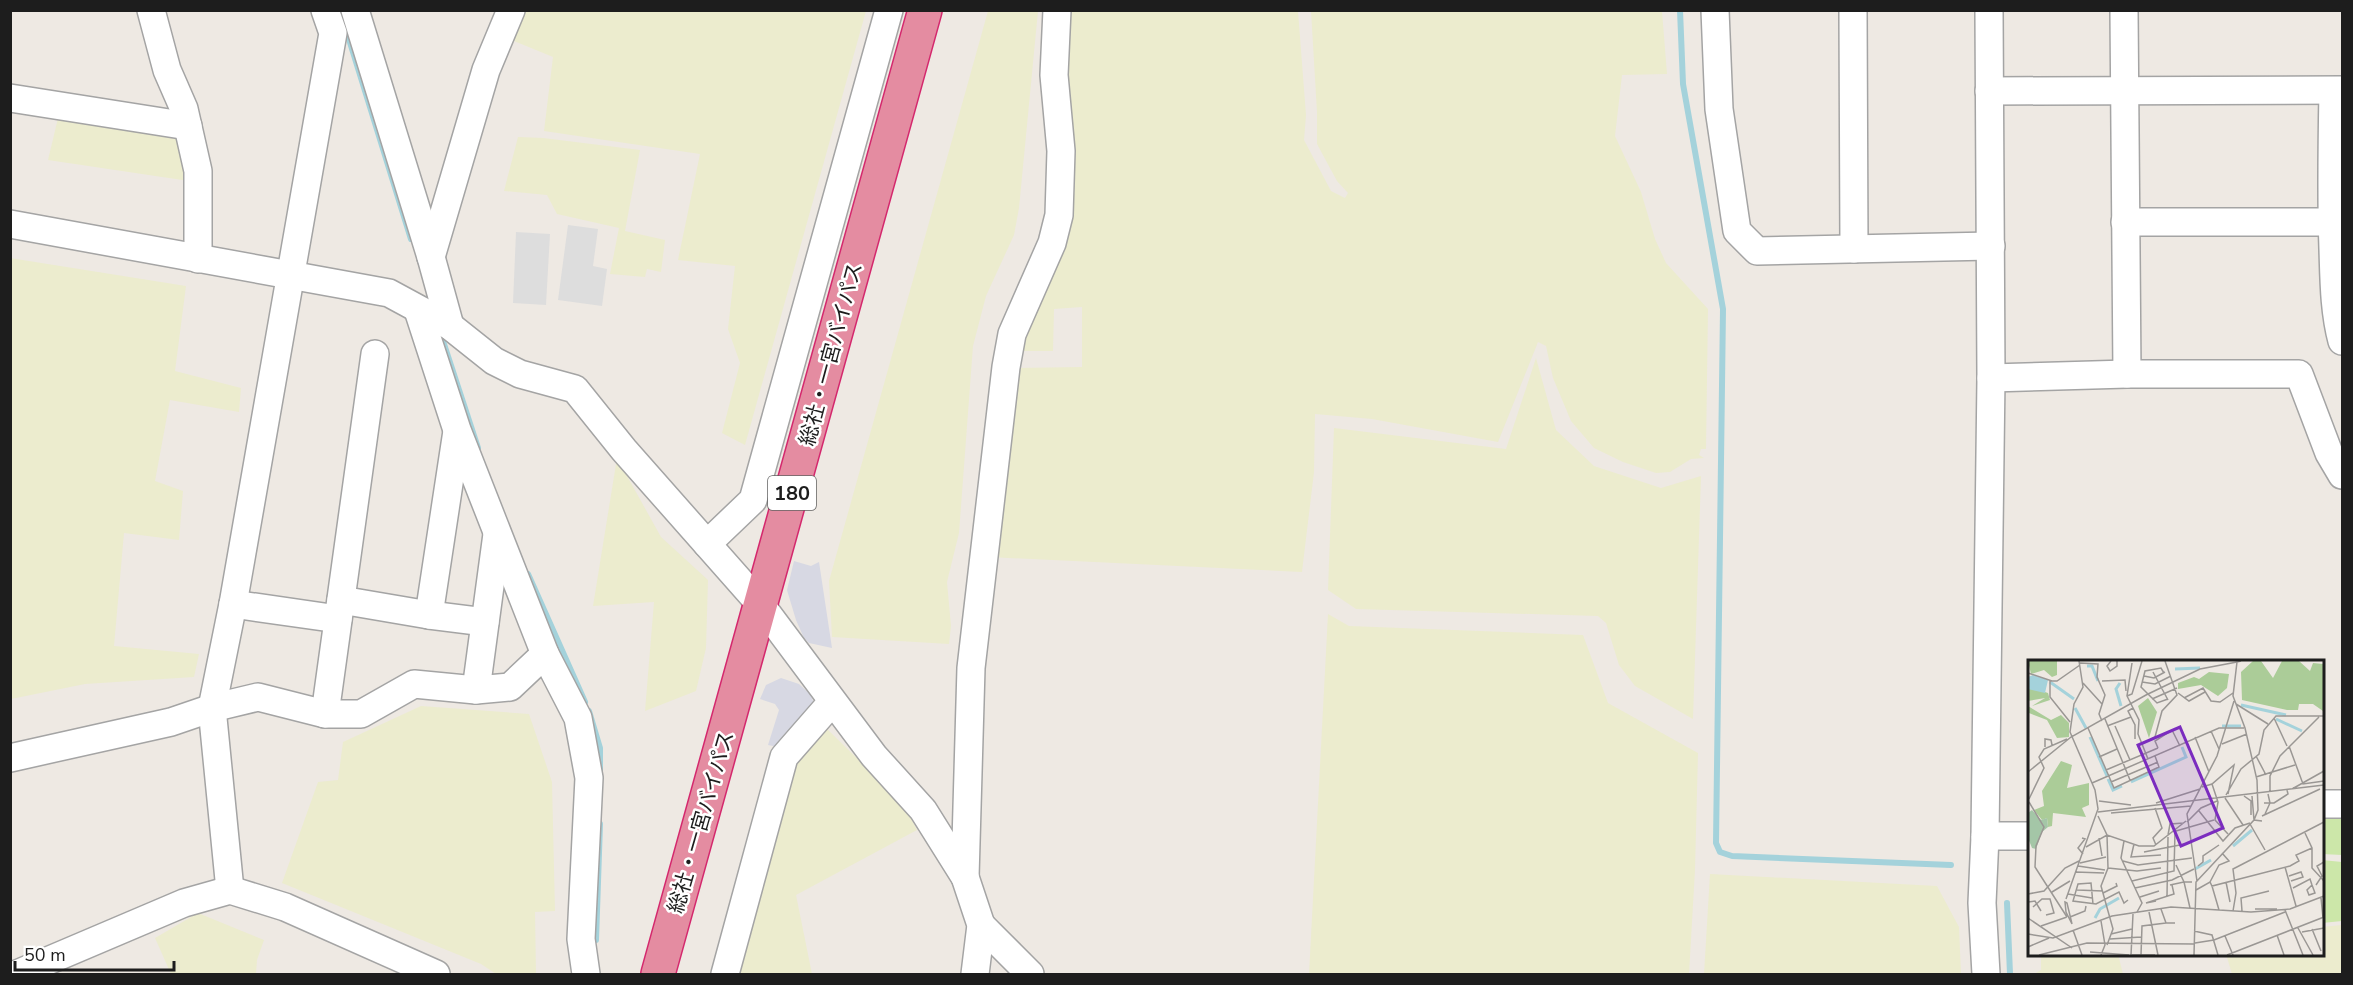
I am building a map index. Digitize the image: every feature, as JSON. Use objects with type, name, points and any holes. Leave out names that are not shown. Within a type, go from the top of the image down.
[{"type":"highway","name":"総社・一宮バイパス","points":[[658,975],[925,10]]},
{"type":"street","points":[[151,10],[167,70],[184,110],[198,171],[198,259]]},
{"type":"street","points":[[230,891],[212,708],[233,604],[333,33],[325,10]]},
{"type":"street","points":[[355,10],[431,257],[435,317],[457,430],[545,654],[578,718],[589,778],[580,939],[586,975]]},
{"type":"street","points":[[431,257],[486,70],[511,10]]},
{"type":"street","points":[[707,544],[753,500],[889,10]]},
{"type":"street","points":[[964,877],[971,668],[1006,367],[1012,334],[1052,243],[1059,214],[1061,151],[1054,75],[1057,10]]},
{"type":"street","points":[[1715,10],[1719,109],[1737,231],[1757,251],[1991,246]]},
{"type":"street","points":[[1853,10],[1854,249]]},
{"type":"street","points":[[1986,975],[1982,903],[1985,836],[1990,378],[1989,10]]},
{"type":"street","points":[[2124,10],[2127,374]]},
{"type":"street","points":[[1989,91],[2338,91],[2332,222],[2334,294],[2337,322],[2343,341]]},
{"type":"street","points":[[10,99],[188,126]]},
{"type":"street","points":[[2125,222],[2332,222]]},
{"type":"street","points":[[10,224],[389,293],[435,317],[494,361],[520,374],[575,389],[624,450],[761,605],[874,756],[923,810],[964,877],[981,925],[1030,975]]},
{"type":"street","points":[[325,714],[375,354]]},
{"type":"street","points":[[1990,378],[2127,374],[2299,374],[2329,453],[2343,475]]},
{"type":"street","points":[[429,615],[457,430]]},
{"type":"street","points":[[476,690],[498,532]]},
{"type":"street","points":[[233,604],[429,615],[485,622]]},
{"type":"street","points":[[10,758],[171,722],[212,708],[258,697],[325,714],[361,714],[414,684],[476,690],[510,687],[545,654]]},
{"type":"street","points":[[725,975],[784,757],[832,702]]},
{"type":"street","points":[[2323,804],[2343,804]]},
{"type":"street","points":[[1985,836],[2028,836]]},
{"type":"street","points":[[17,975],[184,903],[230,891],[285,907],[436,975]]},
{"type":"street","points":[[975,975],[981,925]]},
{"type":"green space","points":[[524,11],[866,11],[745,445],[722,433],[740,363],[728,329],[735,266],[678,260],[700,154],[544,131],[553,57],[514,41]]},
{"type":"green space","points":[[988,11],[1038,11],[1019,208],[1014,235],[986,296],[973,346],[959,533],[947,582],[951,626],[949,644],[832,637],[829,581]]},
{"type":"green space","points":[[1064,11],[1298,11],[1306,115],[1304,140],[1331,191],[1345,198],[1348,193],[1337,181],[1317,144],[1311,11],[1662,11],[1667,74],[1622,75],[1615,136],[1641,192],[1655,239],[1666,263],[1708,309],[1706,449],[1701,449],[1699,455],[1704,458],[1691,459],[1670,472],[1656,473],[1623,462],[1594,448],[1571,421],[1553,378],[1546,346],[1538,342],[1498,442],[1372,419],[1315,414],[1314,472],[1302,572],[989,557],[1013,368],[1082,367],[1082,307],[1054,309],[1053,351],[1019,351],[1056,255]]},
{"type":"green space","points":[[59,114],[179,140],[189,181],[48,160]]},
{"type":"green space","points":[[518,137],[640,150],[625,231],[665,240],[661,272],[647,269],[645,277],[610,274],[619,228],[557,214],[547,195],[504,191]]},
{"type":"green space","points":[[10,258],[186,286],[175,371],[241,388],[239,412],[170,400],[155,481],[183,491],[179,540],[124,533],[114,646],[199,654],[194,677],[85,684],[11,699]]},
{"type":"green space","points":[[1536,358],[1556,430],[1594,466],[1661,488],[1701,476],[1693,719],[1635,686],[1619,665],[1606,623],[1598,616],[1356,609],[1328,590],[1334,428],[1506,449]]},
{"type":"green space","points":[[617,458],[661,537],[708,580],[706,648],[696,691],[645,711],[654,602],[593,606]]},
{"type":"green space","points":[[1328,614],[1349,626],[1583,635],[1608,703],[1698,753],[1689,974],[1309,974]]},
{"type":"green space","points":[[421,706],[529,714],[552,782],[555,911],[535,912],[536,974],[496,974],[481,964],[282,883],[318,782],[338,780],[343,742]]},
{"type":"green space","points":[[826,728],[903,803],[917,830],[796,895],[812,974],[740,974],[795,760]]},
{"type":"green space","points":[[2323,817],[2342,817],[2342,855],[2323,854]]},
{"type":"green space","points":[[2323,860],[2342,862],[2342,921],[2323,923]]},
{"type":"green space","points":[[1710,874],[1937,886],[1959,927],[1961,974],[1704,974]]},
{"type":"green space","points":[[198,913],[264,940],[257,960],[256,974],[171,974],[155,938]]},
{"type":"green space","points":[[2342,925],[2342,974],[2232,974],[2226,955],[2323,955],[2323,927]]},
{"type":"green space","points":[[2041,955],[2118,955],[2123,974],[2034,974],[2041,970]]},
{"type":"shaded area","points":[[568,225],[598,229],[593,266],[607,269],[602,306],[558,300]]},
{"type":"shaded area","points":[[516,232],[550,234],[546,305],[513,303]]},
{"type":"shaded area","points":[[794,561],[811,566],[819,562],[832,648],[809,643],[804,638],[796,620],[787,590]]},
{"type":"shaded area","points":[[781,678],[799,684],[810,694],[814,703],[778,747],[768,745],[779,710],[775,704],[760,699],[766,685]]},
{"type":"waterway","points":[[340,10],[411,239]]},
{"type":"waterway","points":[[1680,10],[1683,84],[1723,309],[1716,843],[1720,852],[1732,856],[1951,865]]},
{"type":"waterway","points":[[439,329],[478,448]]},
{"type":"waterway","points":[[528,574],[585,702]]},
{"type":"waterway","points":[[589,711],[600,748],[600,771]]},
{"type":"waterway","points":[[596,940],[600,824]]},
{"type":"waterway","points":[[2007,903],[2010,974]]}]
